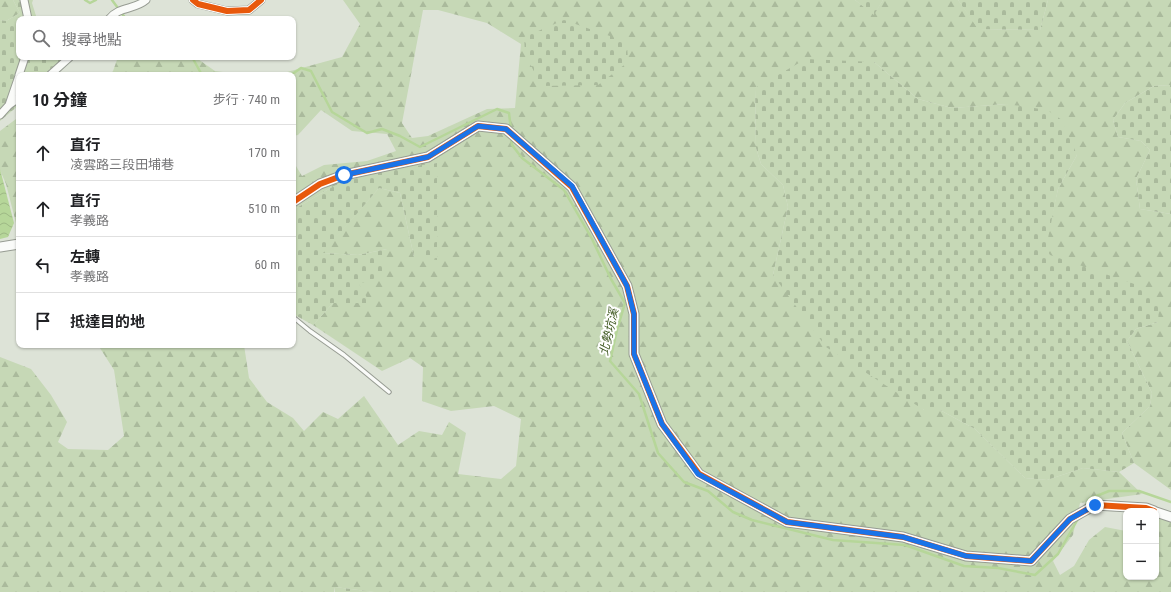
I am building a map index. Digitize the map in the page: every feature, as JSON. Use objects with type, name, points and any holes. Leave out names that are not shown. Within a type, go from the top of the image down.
[{"type":"street","points":[[24,0],[27,16]]},
{"type":"street","points":[[111,16],[114,13],[142,4],[146,0]]},
{"type":"street","points":[[193,0],[198,4],[227,11],[249,10],[261,0]]},
{"type":"street","points":[[20,72],[24,60]]},
{"type":"street","points":[[53,72],[67,60]]},
{"type":"street","points":[[9,105],[16,85]]},
{"type":"street","points":[[0,115],[16,100]]},
{"type":"street","points":[[296,200],[320,184],[344,175],[428,157],[478,126],[506,129],[572,186],[627,286],[634,314],[634,354],[662,424],[698,474],[787,522],[903,537],[966,556],[1031,561],[1070,519],[1095,505],[1146,508]]},
{"type":"street","points":[[0,247],[16,244]]},
{"type":"street","points":[[1159,512],[1171,517]]},
{"type":"lane","points":[[296,319],[389,392]]},
{"type":"green space","points":[[0,0],[13,0],[20,13],[6,21],[0,20]]},
{"type":"green space","points":[[13,0],[33,0],[32,3],[36,16],[16,16],[16,60],[63,60],[56,72],[16,72],[16,108],[0,121],[0,20],[6,21],[20,13]]},
{"type":"green space","points":[[343,0],[855,0],[874,14],[883,0],[958,0],[979,29],[1040,30],[1048,0],[1171,0],[1171,85],[1154,86],[1125,103],[1113,120],[1118,137],[1141,141],[1150,150],[1136,179],[1140,209],[1171,214],[1171,490],[1134,463],[1122,433],[1150,406],[1152,393],[1127,341],[1136,329],[1158,322],[1049,255],[1045,247],[1058,189],[1077,155],[1007,104],[952,108],[918,99],[874,62],[755,88],[756,148],[761,164],[783,185],[788,207],[773,275],[924,410],[940,410],[975,429],[1025,478],[1047,480],[1083,468],[1119,472],[1142,494],[1080,503],[1073,535],[1053,561],[1060,575],[1074,566],[1089,540],[1105,527],[1123,530],[1123,580],[1159,580],[1159,515],[1171,517],[1171,592],[374,592],[335,587],[334,592],[0,592],[0,357],[31,369],[51,395],[67,422],[58,442],[68,449],[108,450],[124,436],[114,370],[100,348],[244,348],[249,378],[267,402],[293,418],[304,431],[323,412],[338,419],[364,396],[398,445],[419,431],[442,435],[449,422],[466,433],[458,474],[501,479],[516,466],[521,419],[494,406],[451,411],[422,401],[423,367],[410,358],[382,371],[313,325],[333,303],[358,284],[387,249],[358,255],[322,253],[379,188],[400,193],[414,257],[437,163],[334,186],[296,208],[296,166],[302,176],[324,165],[367,161],[396,151],[387,134],[352,131],[321,110],[296,135],[296,72],[287,72],[342,57],[360,24]],"holes":[[[423,10],[438,10],[487,23],[521,44],[515,108],[487,109],[428,136],[412,138],[402,123]]]},
{"type":"green space","points":[[855,0],[883,0],[874,15]]},
{"type":"green space","points":[[958,0],[1048,0],[1040,30],[978,29]]},
{"type":"green space","points":[[564,20],[627,42],[628,62],[598,85],[541,86],[525,53],[524,37]]},
{"type":"green space","points":[[806,59],[874,62],[918,99],[952,108],[1007,104],[1047,110],[1062,120],[1077,155],[1058,189],[1046,248],[1050,255],[1143,287],[1159,307],[1158,322],[1136,329],[1127,341],[1152,393],[1150,406],[1122,433],[1134,463],[1119,472],[1083,468],[1047,480],[1025,478],[975,429],[940,410],[924,410],[826,347],[773,275],[788,207],[783,185],[761,164],[756,148],[755,88]]},
{"type":"green space","points":[[117,60],[199,60],[215,71],[223,72],[112,72]]},
{"type":"green space","points":[[1171,85],[1171,214],[1140,209],[1136,179],[1150,150],[1141,141],[1118,137],[1113,120],[1125,103],[1154,86]]},
{"type":"green space","points":[[16,119],[16,223],[6,184],[0,170],[0,131]]},
{"type":"green space","points":[[437,163],[437,260],[414,257],[400,193],[379,188],[323,253],[358,255],[387,249],[381,276],[359,284],[370,303],[333,303],[313,325],[296,316],[296,208],[334,186],[375,172]]},
{"type":"green space","points":[[335,587],[374,592],[335,592]]},
{"type":"water","points":[[0,169],[14,223],[8,237],[0,239]]},
{"type":"waterway","name":"北勢坑溪","points":[[85,0],[90,3],[96,0]]},
{"type":"waterway","name":"北勢坑溪","points":[[112,0],[124,16]]},
{"type":"waterway","name":"北勢坑溪","points":[[194,60],[200,72]]},
{"type":"waterway","name":"北勢坑溪","points":[[295,72],[301,68],[311,71],[332,112],[367,133],[382,129],[400,136],[420,147],[497,109],[509,113],[511,130]]},
{"type":"waterway","name":"北勢坑溪","points":[[511,137],[512,145],[522,158],[564,190],[592,239],[611,279],[625,303],[610,361],[639,394],[658,453],[684,482],[708,491],[733,512],[752,520],[833,540],[905,545],[964,566],[998,568],[1035,575],[1058,554],[1079,517]]},
{"type":"waterway","name":"北勢坑溪","points":[[1084,508],[1089,499],[1109,491],[1139,491],[1171,502]]},
{"type":"cycle path","points":[[193,0],[198,4],[227,11],[249,10],[261,0]]},
{"type":"cycle path","points":[[296,200],[320,184],[344,175],[428,157],[478,126],[506,129],[572,187],[627,286],[634,314],[634,354],[662,424],[699,474],[787,522],[903,537],[966,556],[1031,561],[1070,519],[1095,505],[1146,508]]},
{"type":"route","points":[[344,175],[428,157],[478,126],[506,129],[572,186],[627,286],[634,314],[634,354],[662,424],[698,474],[787,522],[903,537],[966,556],[1031,561],[1070,519],[1095,505]]}]
